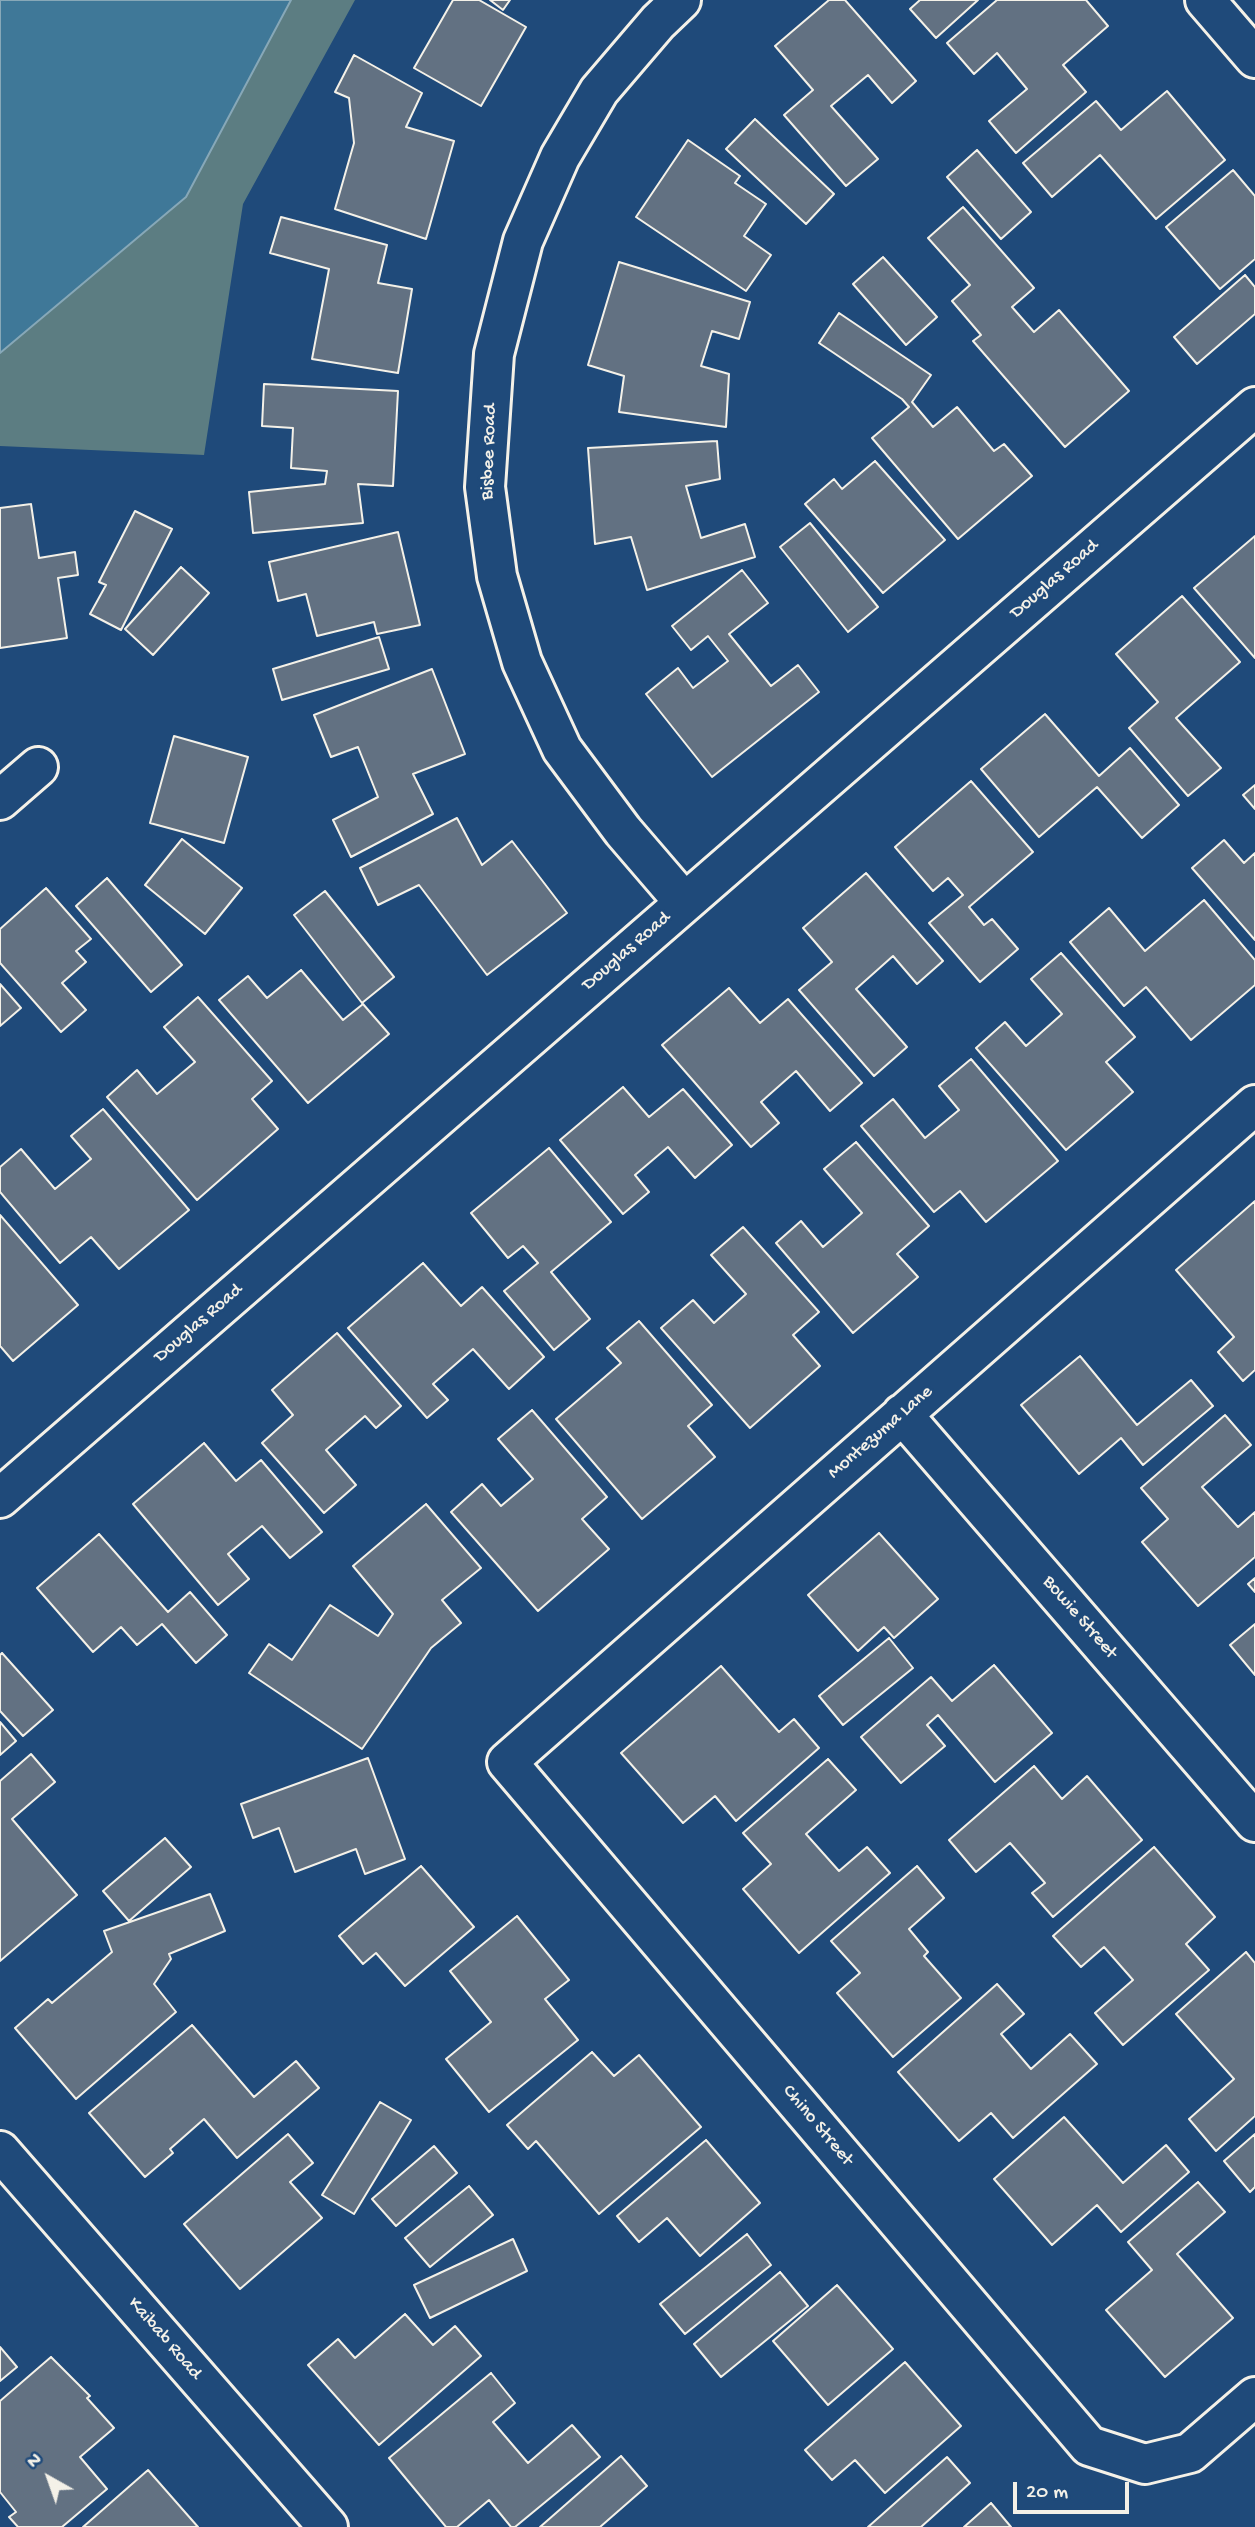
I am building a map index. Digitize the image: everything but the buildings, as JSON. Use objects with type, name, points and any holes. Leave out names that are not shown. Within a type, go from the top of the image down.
[{"type":"street","name":"Bisbee Road","points":[[681,0],[658,22],[598,91],[560,157],[523,241],[494,354],[485,486],[497,576],[518,649],[562,749],[623,831],[684,902]]},
{"type":"street","points":[[1205,0],[1255,58]]},
{"type":"street","name":"Douglas Road","points":[[0,1498],[1255,407]]},
{"type":"street","points":[[0,800],[38,767]]},
{"type":"street","name":"Montezuma Lane","points":[[507,1762],[1255,1105]]},
{"type":"street","name":"Bowie Street","points":[[902,1414],[1255,1822]]},
{"type":"street","name":"Chino Street","points":[[507,1762],[1089,2446],[1145,2464],[1190,2453],[1255,2397]]},
{"type":"street","name":"Kaibab Road","points":[[0,2151],[328,2527]]},
{"type":"green space","points":[[0,0],[355,0],[243,204],[204,455],[0,446]]},
{"type":"water","points":[[0,0],[291,0],[186,197],[0,353]]}]
